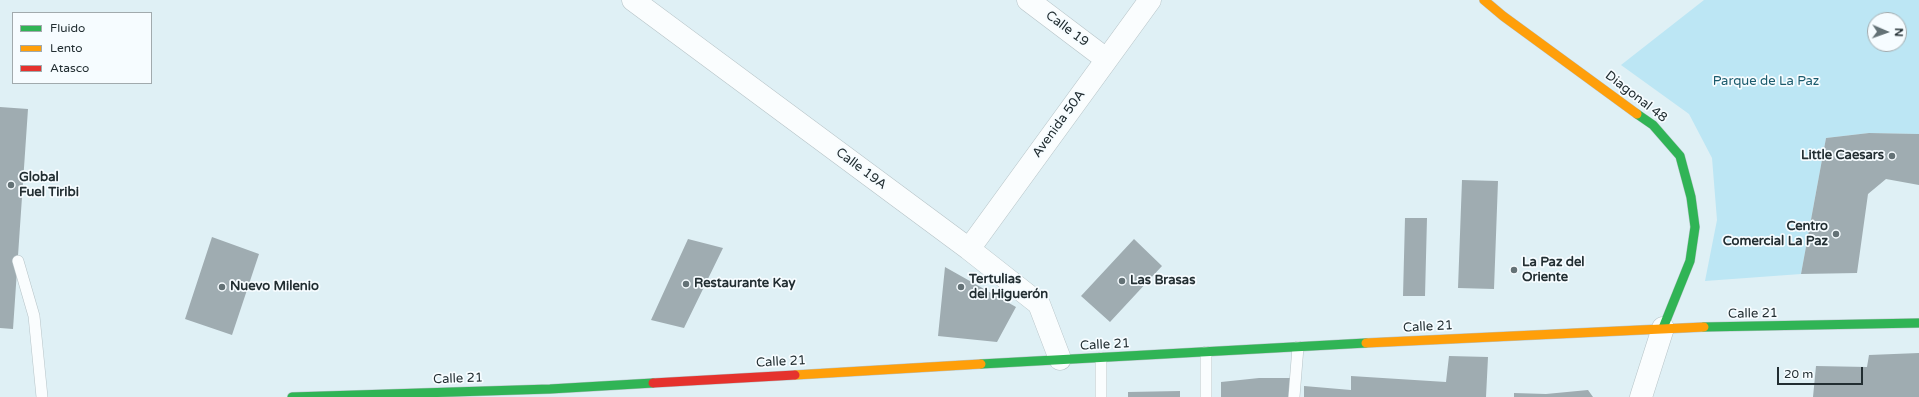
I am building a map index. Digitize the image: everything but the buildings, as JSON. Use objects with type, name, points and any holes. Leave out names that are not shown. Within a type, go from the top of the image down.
[{"type":"main road","name":"Diagonal 48","points":[[1484,0],[1503,16],[1653,125],[1680,156],[1691,197],[1695,227],[1690,261],[1663,328]]},
{"type":"main road","name":"Calle 21","points":[[292,397],[547,393],[1060,359],[1298,348],[1663,328],[1919,323]]},
{"type":"street","name":"Calle 19A","points":[[633,0],[968,249],[1039,304],[1060,359]]},
{"type":"street","name":"Calle 19","points":[[1028,0],[1106,59]]},
{"type":"street","name":"Avenida 50A","points":[[968,249],[1150,0]]},
{"type":"street","points":[[1642,397],[1663,328]]},
{"type":"lane","points":[[18,261],[34,316],[42,397]]},
{"type":"lane","points":[[1294,397],[1298,348]]},
{"type":"lane","points":[[1206,352],[1206,397]]},
{"type":"lane","points":[[1101,358],[1101,397]]},
{"type":"green space","name":"Parque de La Paz","points":[[1704,0],[1919,0],[1919,134],[1869,133],[1826,138],[1801,274],[1705,281],[1717,220],[1712,158],[1689,114],[1621,65]]},
{"type":"traffic: fast","points":[[1637,114],[1653,125],[1680,156],[1691,197],[1695,227],[1690,261],[1663,328]]},
{"type":"traffic: fast","points":[[1704,327],[1919,323]]},
{"type":"traffic: fast","points":[[981,364],[1366,343]]},
{"type":"traffic: fast","points":[[292,397],[550,389],[653,383]]},
{"type":"traffic: slow","points":[[1484,0],[1503,16],[1637,114]]},
{"type":"traffic: slow","points":[[1366,343],[1704,327]]},
{"type":"traffic: slow","points":[[795,375],[981,364]]},
{"type":"traffic: jam","points":[[653,383],[795,375]]},
{"type":"place","name":"Little Caesars","points":[[1892,156]]},
{"type":"place","name":"Global Fuel Tiribi","points":[[11,185]]},
{"type":"place","name":"Centro Comercial La Paz","points":[[1836,234]]},
{"type":"place","name":"La Paz del Oriente","points":[[1514,270]]},
{"type":"place","name":"Las Brasas","points":[[1122,281]]},
{"type":"place","name":"Restaurante Kay","points":[[686,284]]},
{"type":"place","name":"Nuevo Milenio","points":[[222,287]]},
{"type":"place","name":"Tertulias del Higuerón","points":[[961,287]]}]
